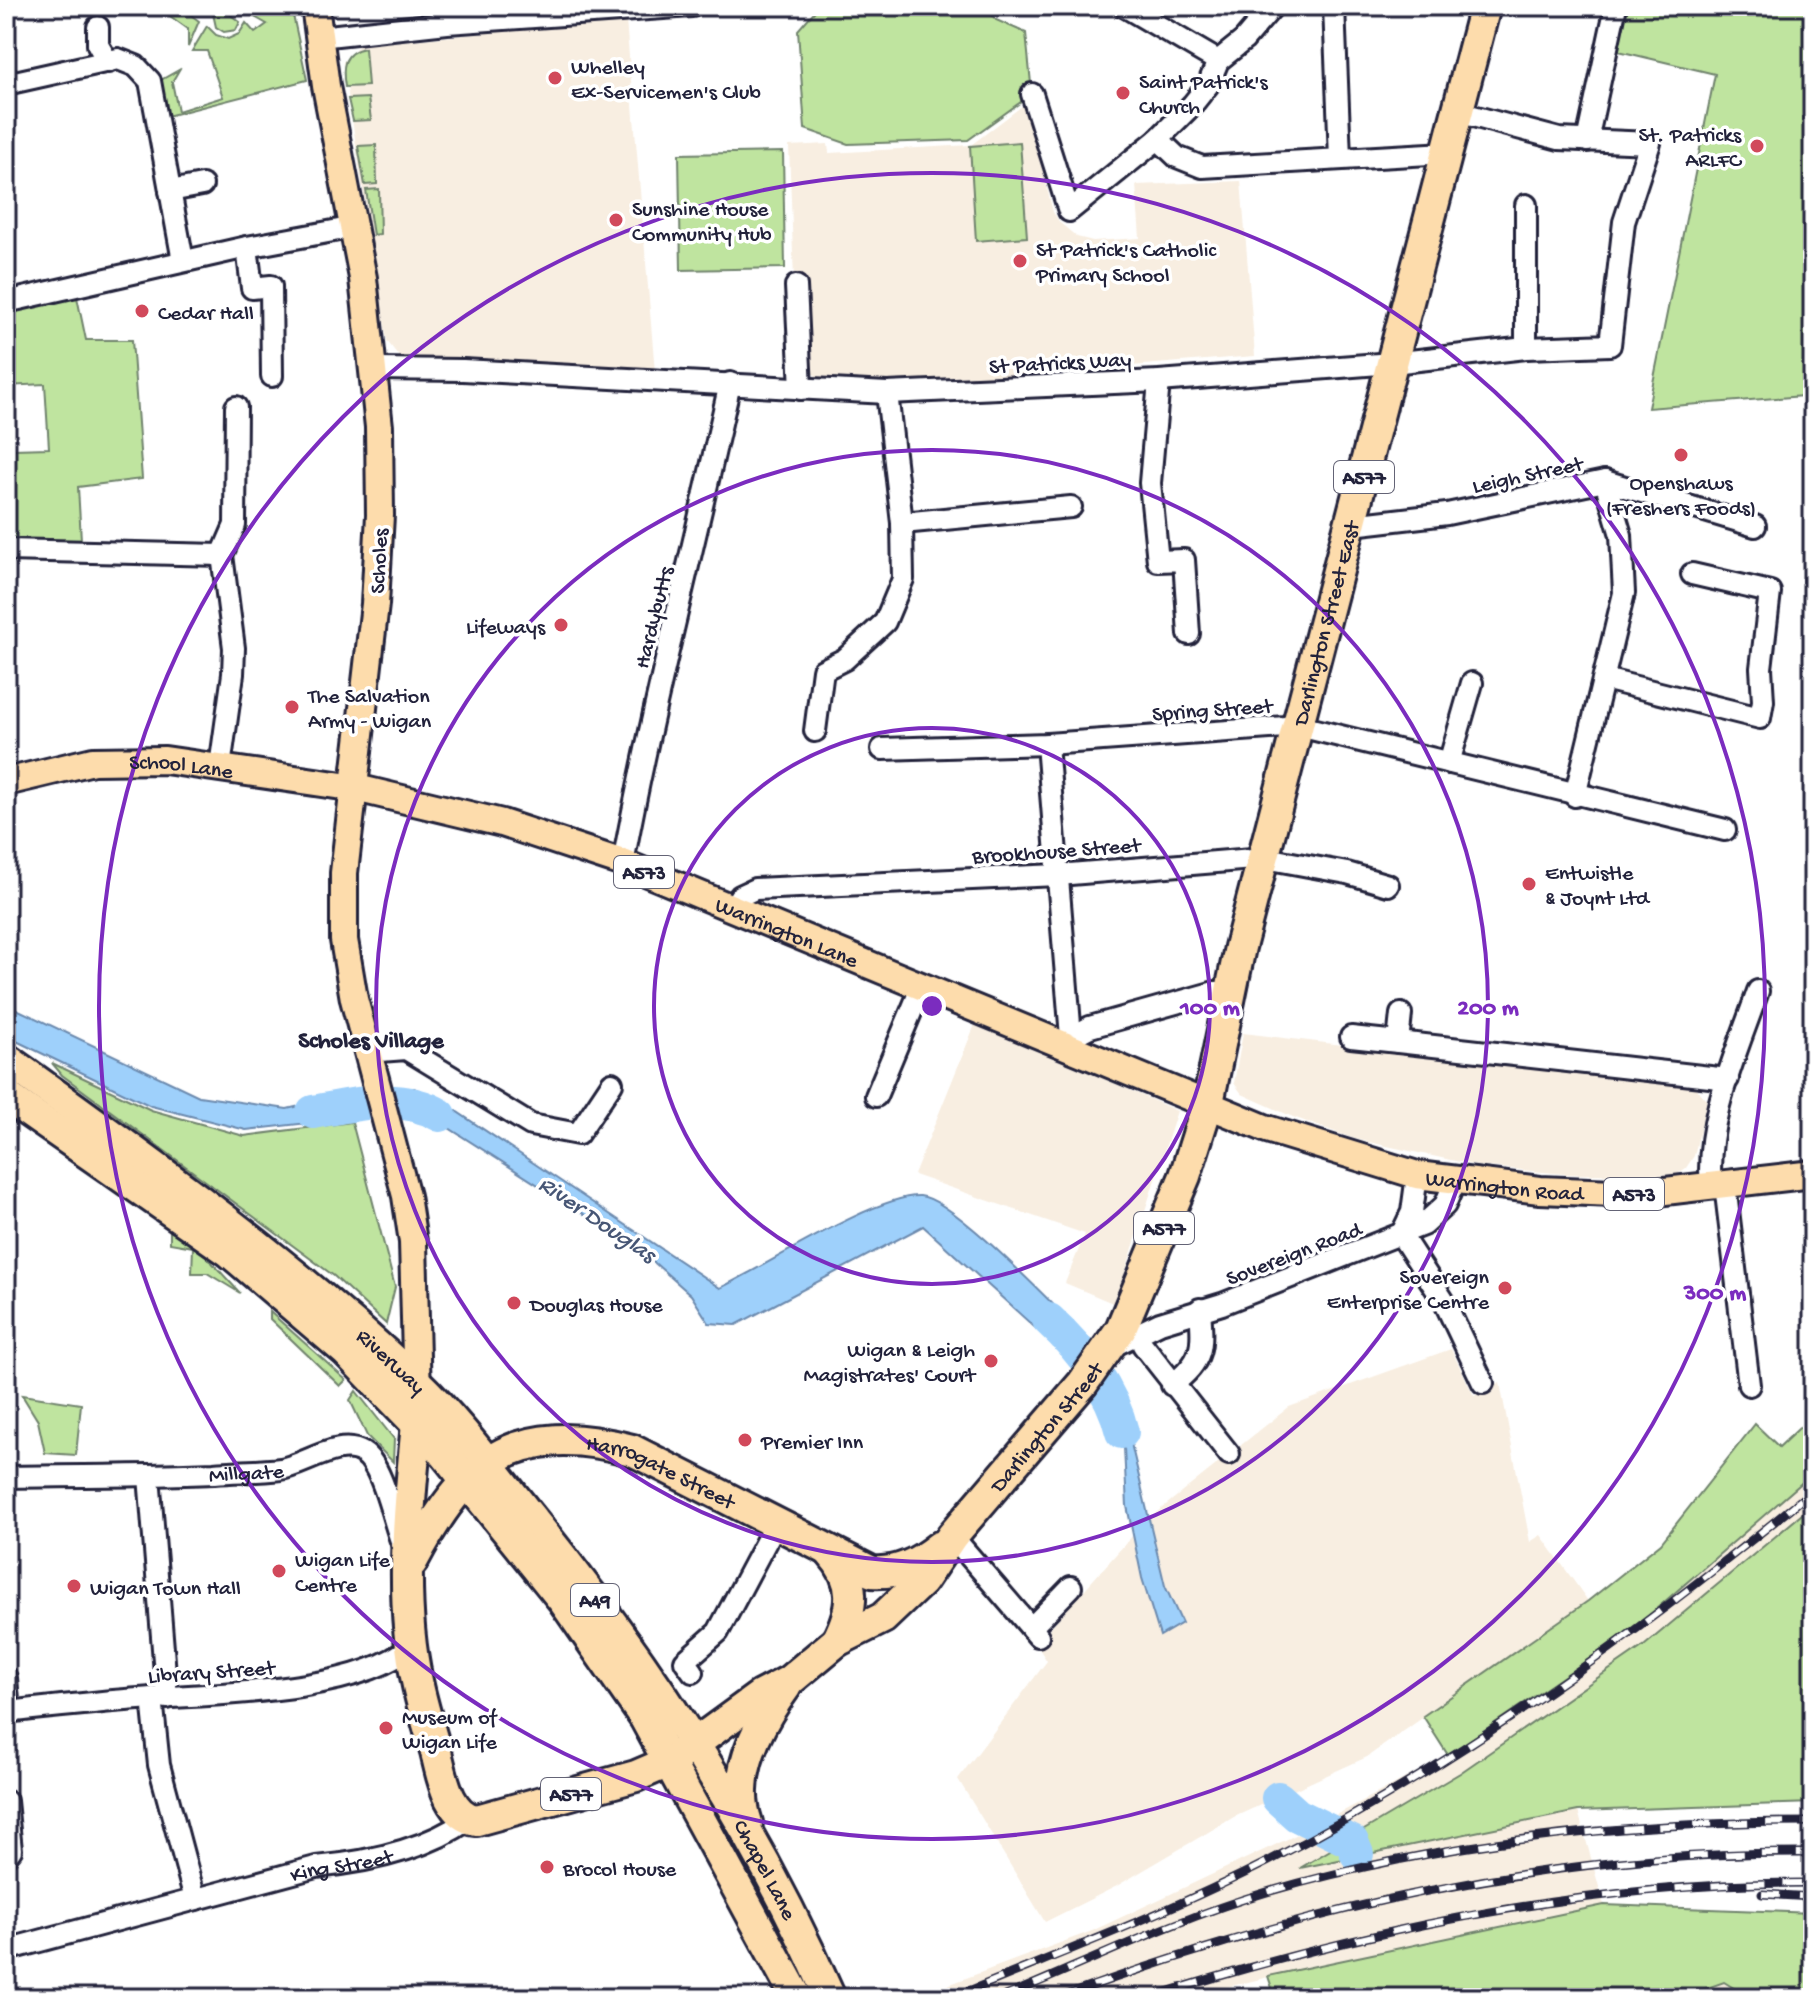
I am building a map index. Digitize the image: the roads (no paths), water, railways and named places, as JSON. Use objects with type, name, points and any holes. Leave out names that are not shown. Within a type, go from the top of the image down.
[{"type":"highway","name":"Darlington Street East","points":[[1208,1103],[1230,992],[1485,6]]},
{"type":"highway","name":"Riverway","points":[[6,1059],[240,1228],[418,1384],[463,1429],[476,1470],[593,1640],[683,1753]]},
{"type":"highway","name":"Riverway","points":[[6,1096],[230,1252],[346,1351],[417,1424],[476,1470]]},
{"type":"highway","name":"Darlington Street","points":[[683,1753],[760,1696],[789,1681],[837,1641],[883,1618],[922,1581],[952,1536],[1097,1364],[1121,1329],[1180,1189],[1208,1103]]},
{"type":"highway","points":[[417,1424],[410,1485],[411,1646],[416,1680],[443,1780],[457,1810],[469,1819]]},
{"type":"highway","name":"Harrogate Street","points":[[476,1470],[509,1449],[535,1443],[574,1440],[612,1445],[669,1467],[777,1521],[860,1568],[885,1573],[911,1566],[952,1536]]},
{"type":"highway","name":"A577","points":[[409,1564],[443,1506],[476,1470]]},
{"type":"highway","name":"Harrogate Street","points":[[827,1548],[846,1573],[852,1596],[847,1621],[837,1641]]},
{"type":"highway","name":"Darlington Street","points":[[755,1847],[744,1816],[744,1773],[759,1728],[789,1681]]},
{"type":"highway","name":"King Street","points":[[469,1819],[486,1819],[636,1776],[683,1753]]},
{"type":"highway","name":"Chapel Lane","points":[[683,1753],[755,1847],[830,1998]]},
{"type":"highway","name":"Chapel Lane","points":[[683,1753],[797,1998]]},
{"type":"main road","name":"Scholes","points":[[315,6],[355,227],[375,369],[380,515],[356,788],[344,873],[343,925],[347,965],[367,1052],[406,1196],[413,1242],[418,1384]]},
{"type":"main road","name":"School Lane","points":[[6,782],[72,764],[112,759],[220,767],[356,788]]},
{"type":"main road","name":"Warrington Lane","points":[[356,788],[502,823],[623,863],[922,986],[1068,1041],[1208,1103]]},
{"type":"main road","name":"Warrington Road","points":[[1208,1103],[1303,1142],[1417,1175],[1455,1181],[1598,1193],[1718,1186],[1813,1174]]},
{"type":"main road","points":[[417,1424],[418,1384]]},
{"type":"street","points":[[319,37],[443,15],[692,6]]},
{"type":"street","points":[[1124,6],[1218,61]]},
{"type":"street","points":[[1032,94],[1069,211],[1158,139],[1203,93],[1218,61],[1244,40],[1273,6]]},
{"type":"street","points":[[1334,6],[1340,158]]},
{"type":"street","points":[[1458,112],[1559,139],[1587,141],[1616,6]]},
{"type":"street","points":[[98,27],[98,45],[108,62]]},
{"type":"street","points":[[6,84],[118,59],[136,66],[150,81],[183,261]]},
{"type":"street","points":[[1158,139],[1177,157],[1202,167],[1447,153]]},
{"type":"street","name":"St Patricks Way","points":[[375,369],[730,383],[887,393],[1159,381],[1392,363],[1526,348],[1610,345],[1624,222],[1650,143],[1587,141]]},
{"type":"street","points":[[170,191],[202,185]]},
{"type":"street","points":[[1526,205],[1526,348]]},
{"type":"street","points":[[6,302],[247,247],[355,227]]},
{"type":"street","points":[[247,247],[252,288],[271,286],[272,376]]},
{"type":"street","points":[[796,286],[801,389]]},
{"type":"street","points":[[1159,381],[1150,483],[1158,561],[1184,560],[1189,634]]},
{"type":"street","name":"Hardybutts","points":[[623,863],[653,710],[692,560],[730,383]]},
{"type":"street","points":[[815,731],[823,670],[845,659],[885,622],[903,579],[902,523],[887,393]]},
{"type":"street","points":[[220,767],[234,648],[222,555],[235,525],[236,407]]},
{"type":"street","points":[[1575,796],[1624,593],[1621,535],[1605,481]]},
{"type":"street","name":"Leigh Street","points":[[1352,525],[1447,514],[1605,481],[1755,526]]},
{"type":"street","points":[[902,523],[1071,507]]},
{"type":"street","points":[[6,550],[222,555]]},
{"type":"street","points":[[1604,679],[1760,718],[1763,701],[1761,668],[1770,592],[1692,574]]},
{"type":"street","points":[[1449,763],[1472,683]]},
{"type":"street","name":"Spring Street","points":[[882,749],[1047,744],[1299,726],[1575,796],[1725,830]]},
{"type":"street","points":[[1047,744],[1068,1041],[1090,1027],[1201,996],[1230,992]]},
{"type":"street","name":"Brookhouse Street","points":[[733,908],[740,896],[755,889],[1058,875],[1265,858],[1347,873],[1388,885]]},
{"type":"street","points":[[876,1096],[922,986]]},
{"type":"street","points":[[1749,1385],[1718,1186],[1708,1162],[1728,1079],[1758,991]]},
{"type":"street","points":[[1398,1042],[1401,1014]]},
{"type":"street","points":[[1351,1037],[1728,1079]]},
{"type":"street","points":[[367,1052],[406,1049],[531,1125],[578,1134],[612,1083]]},
{"type":"street","points":[[1417,1175],[1412,1212],[1401,1235],[1445,1303],[1483,1383]]},
{"type":"street","name":"Sovereign Road","points":[[1097,1364],[1160,1323],[1401,1235],[1436,1215],[1445,1205],[1455,1181]]},
{"type":"street","points":[[1172,1385],[1192,1370],[1200,1354],[1200,1309]]},
{"type":"street","points":[[1143,1345],[1229,1454]]},
{"type":"street","name":"Millgate","points":[[6,1477],[149,1476],[282,1469],[335,1451],[358,1450],[373,1461],[380,1472],[390,1513],[409,1564]]},
{"type":"street","points":[[149,1476],[159,1765],[195,1899]]},
{"type":"street","points":[[693,1672],[685,1661],[718,1632],[777,1521]]},
{"type":"street","points":[[952,1536],[1034,1632],[1071,1587]]},
{"type":"street","name":"Library Street","points":[[8,1712],[159,1698],[261,1693],[385,1663],[411,1646]]},
{"type":"street","points":[[6,1678],[8,1712]]},
{"type":"street","points":[[6,1801],[8,1853]]},
{"type":"street","name":"King Street","points":[[6,1950],[316,1867],[379,1856],[426,1842],[469,1819]]},
{"type":"water","points":[[6,1004],[199,1096],[287,1109],[355,1093],[362,1117],[246,1130],[151,1106],[6,1036]]},
{"type":"water","points":[[414,1088],[438,1099],[720,1288],[849,1219],[900,1199],[920,1196],[936,1202],[981,1236],[1091,1342],[1075,1364],[923,1226],[736,1325],[709,1323],[691,1295],[640,1250],[430,1116],[403,1114],[396,1090]]},
{"type":"water","points":[[1107,1384],[1124,1414],[1165,1586],[1182,1623],[1160,1636],[1142,1578],[1127,1506],[1124,1448],[1095,1399]]},
{"type":"waterway","name":"River Douglas","points":[[313,1112],[362,1103],[394,1102],[425,1108],[440,1115]]},
{"type":"waterway","name":"River Douglas","points":[[1049,1320],[1094,1371],[1111,1401],[1122,1432]]},
{"type":"waterway","name":"River Douglas","points":[[1278,1798],[1297,1815],[1352,1842],[1357,1854]]},
{"type":"railway","points":[[952,1998],[1191,1898],[1342,1822],[1413,1780],[1551,1690],[1684,1593],[1813,1490]]},
{"type":"railway","points":[[1001,1998],[1233,1903],[1334,1874],[1402,1859],[1606,1830],[1813,1822]]},
{"type":"railway","points":[[1059,1998],[1244,1937],[1430,1891],[1524,1874],[1619,1862],[1715,1855],[1813,1853]]},
{"type":"railway","points":[[1148,1998],[1310,1951],[1476,1915],[1644,1891],[1813,1883]]},
{"type":"railway","points":[[1762,1894],[1813,1897]]},
{"type":"place","name":"Whelley Ex-Servicemen's Club","points":[[555,78]]},
{"type":"place","name":"Saint Patrick's Church","points":[[1123,93]]},
{"type":"place","name":"St. Patricks ARLFC","points":[[1757,146]]},
{"type":"place","name":"Sunshine House Community Hub","points":[[616,220]]},
{"type":"place","name":"St Patrick's Catholic Primary School","points":[[1020,261]]},
{"type":"place","name":"Cedar Hall","points":[[142,311]]},
{"type":"place","name":"Openshaws (Freshers Foods)","points":[[1681,455]]},
{"type":"place","name":"Lifeways","points":[[561,625]]},
{"type":"place","name":"The Salvation Army - Wigan","points":[[292,707]]},
{"type":"place","name":"Entwistle & Joynt Ltd","points":[[1529,884]]},
{"type":"place","name":"Sovereign Enterprise Centre","points":[[1505,1288]]},
{"type":"place","name":"Douglas House","points":[[514,1303]]},
{"type":"place","name":"Wigan & Leigh Magistrates' Court","points":[[991,1361]]},
{"type":"place","name":"Premier Inn","points":[[745,1440]]},
{"type":"place","name":"Wigan Life Centre","points":[[279,1571]]},
{"type":"place","name":"Wigan Town Hall","points":[[74,1586]]},
{"type":"place","name":"Museum of Wigan Life","points":[[386,1728]]},
{"type":"place","name":"Brocol House","points":[[547,1867]]},
{"type":"district","name":"Scholes Village","points":[[371,1039]]}]
